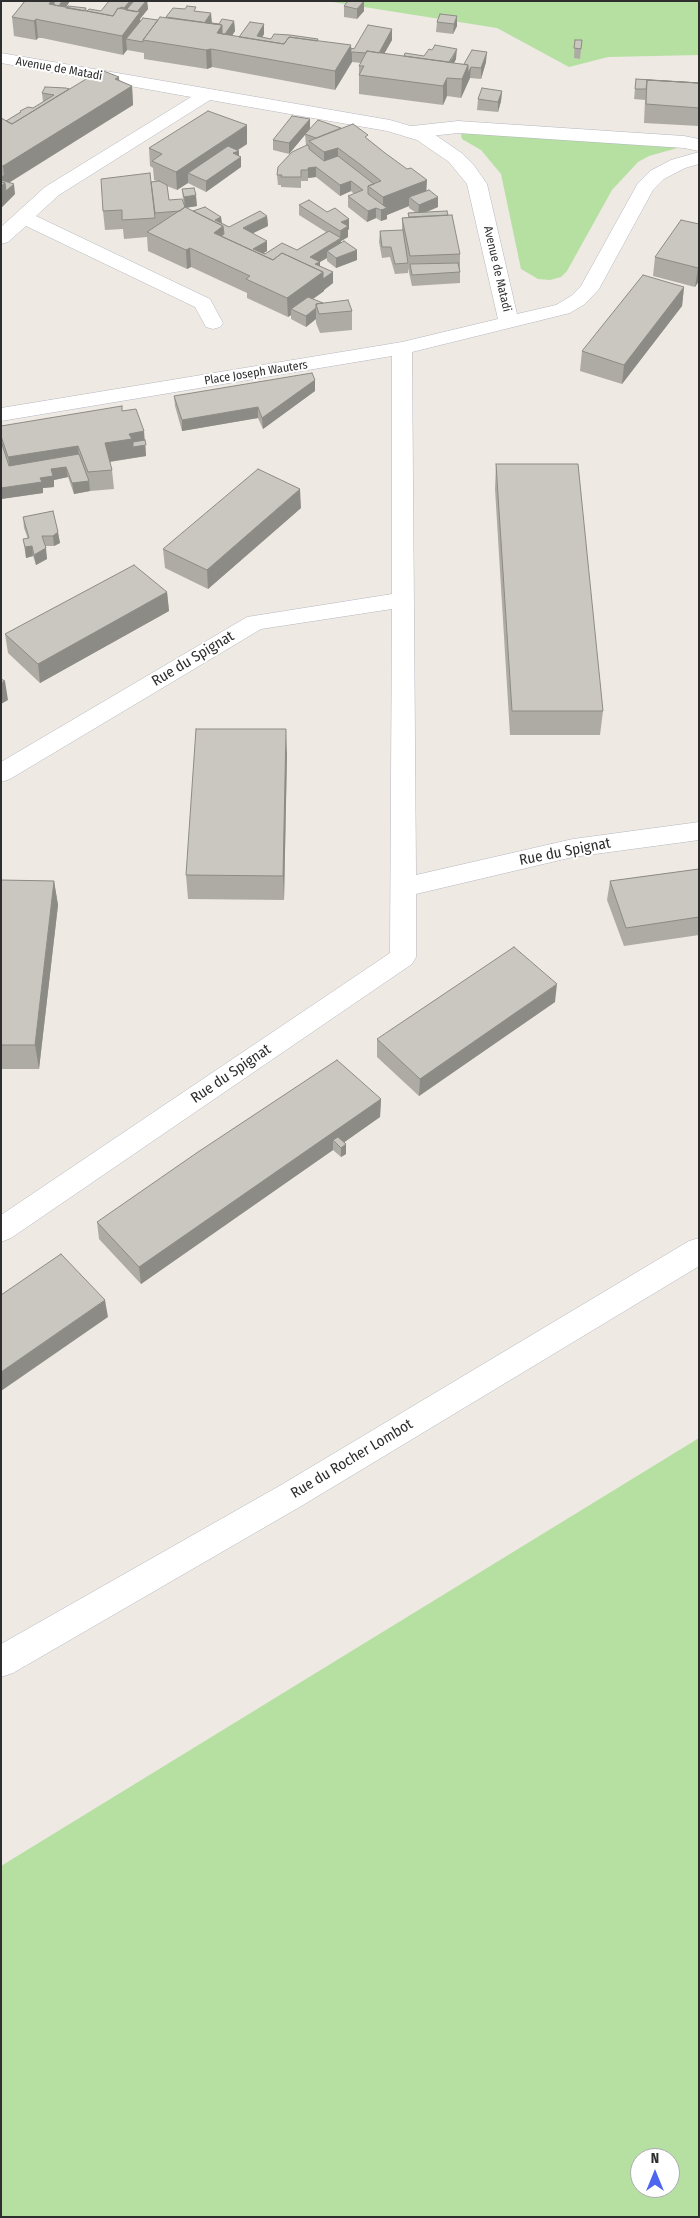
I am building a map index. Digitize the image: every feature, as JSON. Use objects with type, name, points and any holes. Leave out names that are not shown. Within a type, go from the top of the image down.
[{"type":"street","name":"Avenue de Matadi","points":[[1,58],[390,126],[424,136],[456,158],[477,184],[509,322],[562,309],[578,300],[589,290],[645,187],[658,175],[678,164],[699,158]]},
{"type":"street","points":[[1,238],[22,217],[52,192],[206,95]]},
{"type":"street","name":"Avenue de Matadi","points":[[412,132],[458,127],[684,142],[699,145]]},
{"type":"street","points":[[22,217],[203,304],[213,323]]},
{"type":"street","name":"Place Joseph Wauters","points":[[1,415],[402,348],[509,322]]},
{"type":"street","name":"Rue du Spignat","points":[[1,1230],[404,957],[402,348]]},
{"type":"street","name":"Rue du Spignat","points":[[1,773],[255,622],[403,600]]},
{"type":"street","name":"Rue du Spignat","points":[[404,887],[573,848],[699,831]]},
{"type":"street","name":"Rue du Rocher Lombot","points":[[1,1662],[292,1495],[699,1250]]},
{"type":"green space","points":[[326,1],[699,1],[699,55],[608,57],[569,67],[497,28]]},
{"type":"green space","points":[[463,132],[681,147],[649,156],[638,162],[612,190],[567,271],[561,277],[550,280],[538,279],[521,269],[501,174],[481,150],[462,139],[461,135]]},
{"type":"green space","points":[[699,1438],[699,2217],[1,2217],[1,1866]]},
{"type":"building","points":[[25,1],[51,1],[49,4],[113,16],[118,8],[140,12],[122,36],[36,19],[34,21],[12,17]]},
{"type":"building","points":[[54,1],[62,1],[59,6],[54,5]]},
{"type":"building","points":[[109,1],[130,1],[124,8],[118,8],[113,16],[87,11],[89,9],[101,11]]},
{"type":"building","points":[[134,1],[146,1],[137,12],[126,10]]},
{"type":"building","points":[[348,1],[364,1],[357,9],[344,6]]},
{"type":"building","points":[[68,6],[86,8],[84,11],[66,8]]},
{"type":"building","points":[[187,6],[196,7],[194,11],[211,13],[205,22],[219,24],[222,19],[234,21],[225,34],[222,34],[222,25],[166,17],[173,8],[185,9]]},
{"type":"building","points":[[440,14],[457,16],[454,24],[437,22]]},
{"type":"building","points":[[160,17],[222,25],[217,33],[284,44],[289,37],[351,45],[335,71],[211,49],[206,50],[143,40]]},
{"type":"building","points":[[143,18],[158,20],[143,42],[126,39]]},
{"type":"building","points":[[250,22],[264,24],[257,36],[271,39],[274,34],[318,39],[317,41],[289,37],[284,44],[239,37]]},
{"type":"building","points":[[368,25],[392,29],[379,53],[367,51],[366,53],[352,52],[351,54],[351,48],[354,49]]},
{"type":"building","points":[[575,40],[582,40],[581,49],[574,48]]},
{"type":"building","points":[[435,45],[457,49],[449,62],[404,56],[405,53],[424,56]]},
{"type":"building","points":[[472,50],[487,52],[481,68],[471,67],[468,73],[468,65],[464,64]]},
{"type":"building","points":[[367,51],[468,65],[462,79],[447,78],[443,86],[359,75],[364,66],[359,66]]},
{"type":"building","points":[[101,70],[119,77],[115,79],[132,86],[1,166],[1,118],[12,124]]},
{"type":"building","points":[[636,79],[699,83],[647,80],[646,89],[635,89]]},
{"type":"building","points":[[647,80],[699,83],[699,108],[646,104]]},
{"type":"building","points":[[45,87],[69,89],[12,124],[6,121],[20,111],[28,107],[33,108],[54,95],[42,93]]},
{"type":"building","points":[[482,88],[502,91],[498,102],[478,99]]},
{"type":"building","points":[[208,111],[247,125],[176,172],[152,161],[162,154],[149,148]]},
{"type":"building","points":[[292,116],[310,119],[289,143],[273,140]]},
{"type":"building","points":[[318,120],[341,128],[316,138],[305,134]]},
{"type":"building","points":[[353,124],[368,135],[365,137],[385,153],[407,169],[411,168],[427,180],[383,197],[368,186],[381,181],[361,165],[338,148],[324,152],[309,141]]},
{"type":"building","points":[[307,145],[309,149],[324,161],[338,156],[374,184],[368,186],[368,194],[387,208],[381,210],[376,208],[368,211],[348,196],[363,190],[351,181],[340,185],[316,167],[301,170],[301,177],[281,177],[282,175],[277,175],[278,167],[292,152]]},
{"type":"building","points":[[228,146],[239,151],[233,153],[241,157],[206,181],[188,173]]},
{"type":"building","points":[[150,173],[155,218],[122,220],[122,210],[103,211],[101,179]]},
{"type":"building","points":[[1,180],[14,184],[6,191],[5,183],[1,182]]},
{"type":"building","points":[[159,181],[167,185],[169,200],[182,199],[185,207],[180,211],[155,213],[151,182]]},
{"type":"building","points":[[194,188],[196,195],[184,197],[182,189]]},
{"type":"building","points":[[429,190],[438,197],[419,205],[409,197]]},
{"type":"building","points":[[309,200],[327,212],[335,208],[349,219],[341,222],[348,226],[340,231],[299,205]]},
{"type":"building","points":[[185,207],[223,226],[214,233],[273,260],[282,253],[323,272],[287,298],[246,279],[250,276],[190,248],[186,250],[147,232]]},
{"type":"building","points":[[205,207],[221,217],[215,220],[229,227],[260,211],[267,216],[243,228],[267,241],[253,249],[265,254],[282,243],[297,250],[329,231],[341,238],[310,257],[320,262],[315,264],[333,272],[323,279],[323,272],[282,253],[273,260],[221,236],[224,234],[223,226],[193,211]]},
{"type":"building","points":[[447,211],[448,215],[409,217],[408,213]]},
{"type":"building","points":[[452,215],[460,254],[410,256],[402,218]]},
{"type":"building","points":[[681,220],[699,224],[698,268],[655,257]]},
{"type":"building","points":[[403,230],[408,263],[395,264],[391,247],[382,247],[380,231]]},
{"type":"building","points":[[344,241],[357,250],[336,258],[327,251]]},
{"type":"building","points":[[458,263],[460,272],[412,275],[410,264]]},
{"type":"building","points":[[643,275],[684,287],[624,365],[582,351]]},
{"type":"building","points":[[308,297],[323,303],[316,304],[316,308],[306,316],[291,309]]},
{"type":"building","points":[[348,300],[352,311],[319,314],[316,304]]},
{"type":"building","points":[[312,373],[315,380],[262,418],[258,407],[182,420],[174,396]]},
{"type":"building","points":[[122,406],[122,411],[136,409],[144,431],[129,434],[132,439],[105,443],[112,470],[88,472],[78,446],[8,457],[1,436],[1,426]]},
{"type":"building","points":[[145,440],[146,445],[133,447],[133,442]]},
{"type":"building","points":[[1,441],[9,466],[79,454],[89,481],[72,483],[66,467],[51,469],[53,476],[40,478],[42,482],[1,488]]},
{"type":"building","points":[[496,464],[578,464],[603,711],[512,711]]},
{"type":"building","points":[[258,469],[300,489],[207,570],[163,549]]},
{"type":"building","points":[[53,511],[58,532],[53,536],[42,536],[46,548],[34,555],[32,546],[25,547],[23,539],[29,538],[23,517]]},
{"type":"building","points":[[134,565],[167,592],[38,664],[5,634]]},
{"type":"building","points":[[196,729],[286,729],[283,876],[186,875]]},
{"type":"building","points":[[699,869],[699,917],[626,928],[610,881]]},
{"type":"building","points":[[1,880],[54,881],[35,1045],[1,1045]]},
{"type":"building","points":[[514,947],[557,984],[420,1079],[377,1039]]},
{"type":"building","points":[[337,1060],[381,1099],[139,1267],[97,1222],[198,1152]]},
{"type":"building","points":[[338,1137],[346,1144],[341,1148],[333,1140]]},
{"type":"building","points":[[61,1254],[105,1300],[1,1372],[1,1295]]}]
